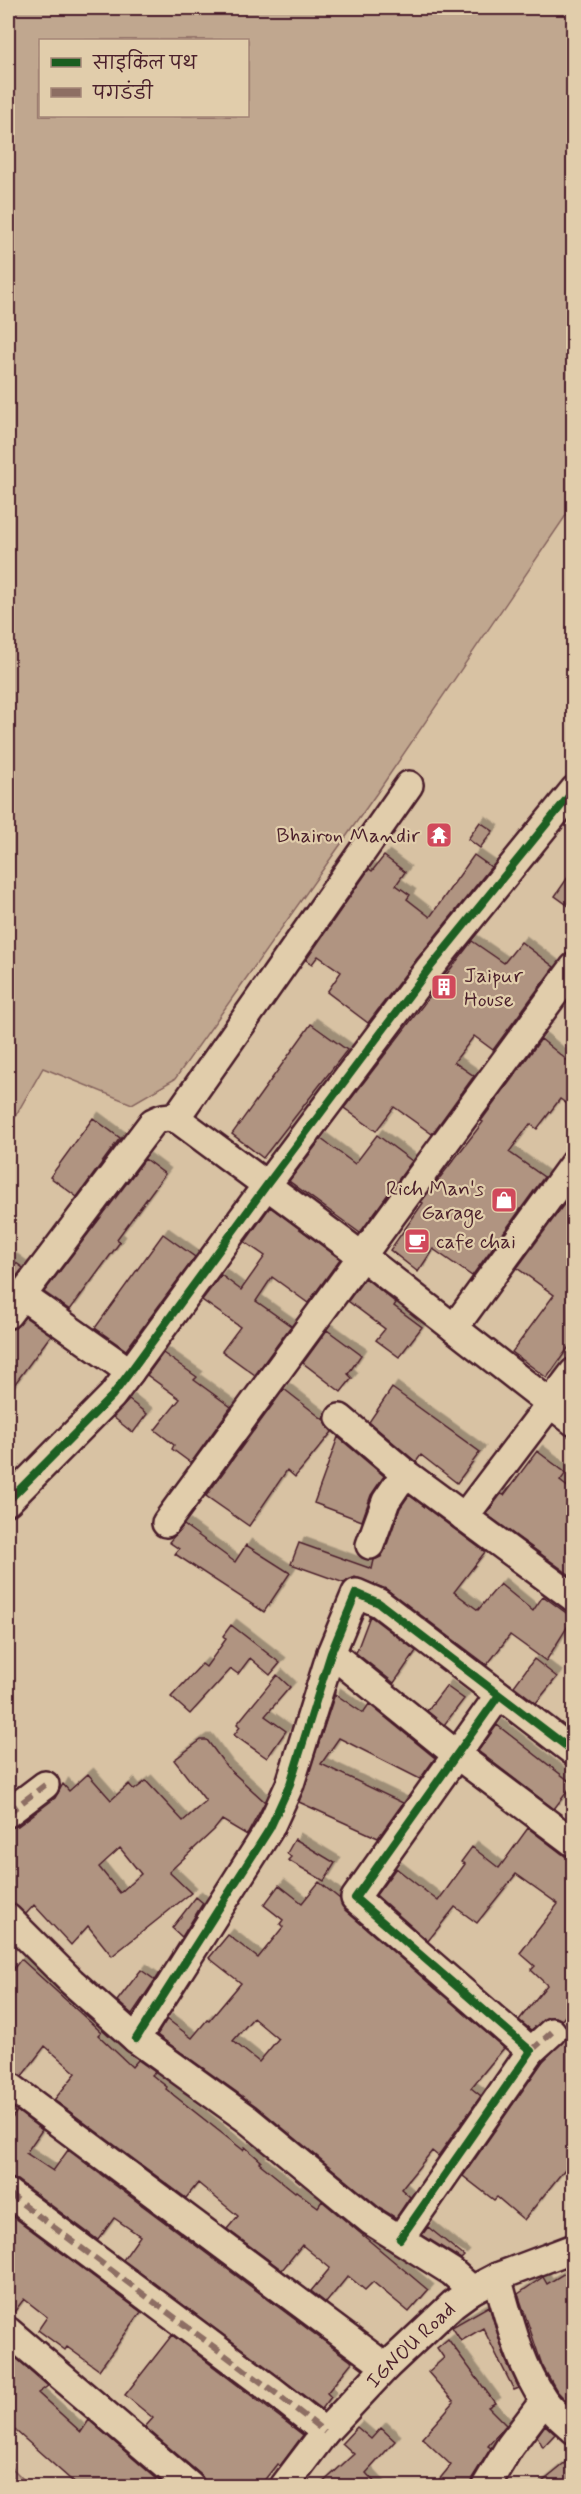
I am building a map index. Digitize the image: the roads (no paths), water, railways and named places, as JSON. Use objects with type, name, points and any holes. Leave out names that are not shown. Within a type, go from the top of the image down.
[{"type":"street","points":[[175,1119],[409,785]]},
{"type":"street","points":[[8,1501],[112,1396],[451,940],[573,790]]},
{"type":"street","points":[[166,1523],[573,967]]},
{"type":"street","points":[[130,1372],[14,1304],[153,1122],[163,1117],[175,1119],[266,1186],[366,1250],[454,1328],[573,1422]]},
{"type":"street","points":[[454,1328],[573,1162]]},
{"type":"street","points":[[464,1517],[573,1372]]},
{"type":"street","points":[[340,1419],[405,1473],[572,1593]]},
{"type":"street","points":[[370,1545],[386,1501],[405,1473]]},
{"type":"street","points":[[136,2039],[270,1828],[290,1784],[331,1653],[356,1593],[380,1603],[573,1752]]},
{"type":"street","points":[[331,1653],[457,1755],[573,1844]]},
{"type":"street","points":[[499,1695],[355,1898],[531,2051]]},
{"type":"street","points":[[8,1814],[45,1785]]},
{"type":"street","points":[[8,1918],[72,1982],[136,2039],[247,2120],[371,2221],[452,2272],[472,2290]]},
{"type":"street","points":[[400,2239],[531,2051],[552,2032]]},
{"type":"street","points":[[8,2085],[386,2367]]},
{"type":"street","points":[[8,2193],[325,2432]]},
{"type":"street","name":"IGNOU Road","points":[[284,2487],[325,2432],[433,2320],[472,2290],[497,2277],[573,2248]]},
{"type":"street","points":[[497,2277],[522,2357],[544,2401],[573,2430]]},
{"type":"street","points":[[8,2331],[190,2487]]},
{"type":"street","points":[[486,2487],[510,2446],[544,2401]]},
{"type":"place","name":"Bhairon Mandir","points":[[439,835]]},
{"type":"place","name":"Jaipur House","points":[[444,987]]},
{"type":"place","name":"Rich Man's Garage","points":[[504,1200]]},
{"type":"place","name":"cafe chai","points":[[417,1241]]}]
